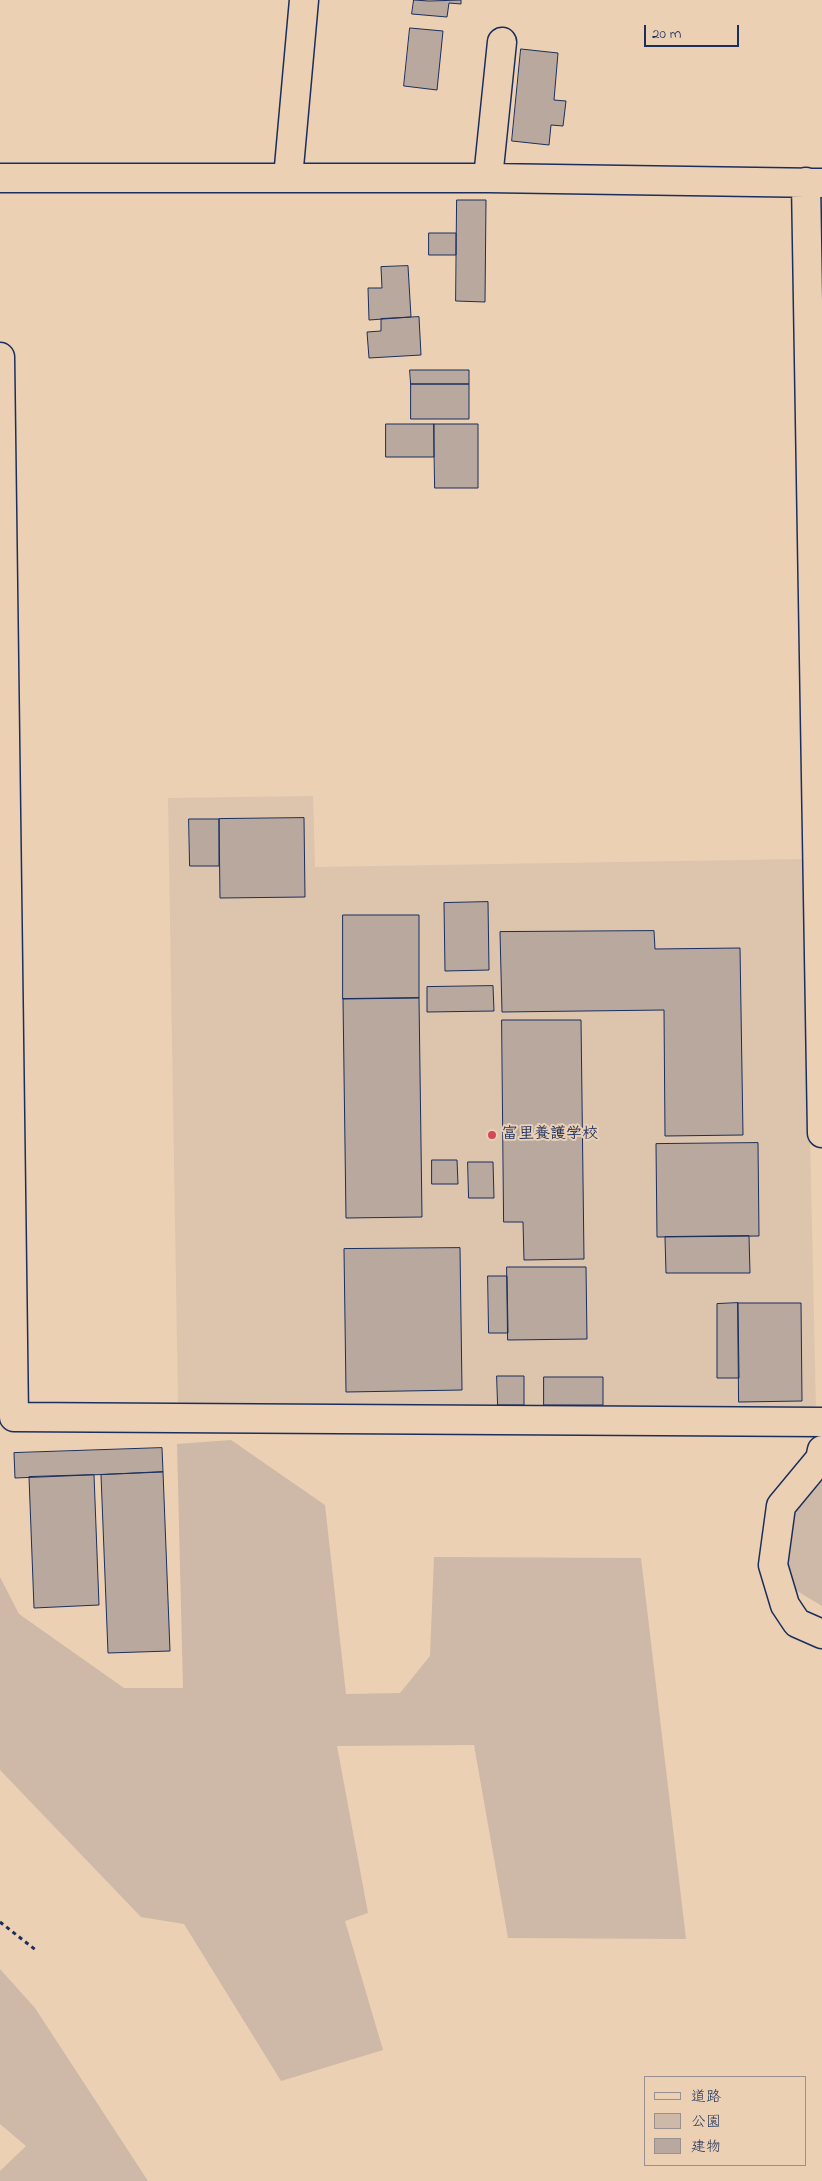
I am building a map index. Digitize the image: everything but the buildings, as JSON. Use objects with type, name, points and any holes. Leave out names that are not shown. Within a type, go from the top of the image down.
[{"type":"street","points":[[288,178],[304,0]]},
{"type":"street","points":[[488,178],[502,42]]},
{"type":"street","points":[[0,178],[488,178],[814,182],[822,1133]]},
{"type":"street","points":[[0,357],[14,1417],[822,1422]]},
{"type":"street","points":[[822,1450],[820,1459],[781,1506],[773,1565],[785,1604],[793,1617],[798,1623],[822,1634]]},
{"type":"path","points":[[0,1922],[38,1951]]},
{"type":"shaded area","name":"富里養護学校","points":[[313,796],[315,867],[804,859],[816,1412],[178,1403],[168,798]]},
{"type":"green space","points":[[231,1440],[325,1505],[346,1694],[400,1693],[430,1656],[434,1557],[641,1558],[686,1939],[508,1938],[474,1745],[337,1746],[368,1913],[345,1921],[383,2050],[281,2081],[184,1924],[141,1917],[0,1770],[0,1577],[19,1614],[124,1688],[183,1688],[177,1444]]},
{"type":"green space","points":[[822,1473],[822,1606],[792,1588],[783,1566],[790,1508]]},
{"type":"green space","points":[[0,1969],[35,2008],[148,2181],[0,2181],[0,2171],[26,2146],[0,2124]]},
{"type":"place","name":"富里養護学校","points":[[492,1135]]}]
